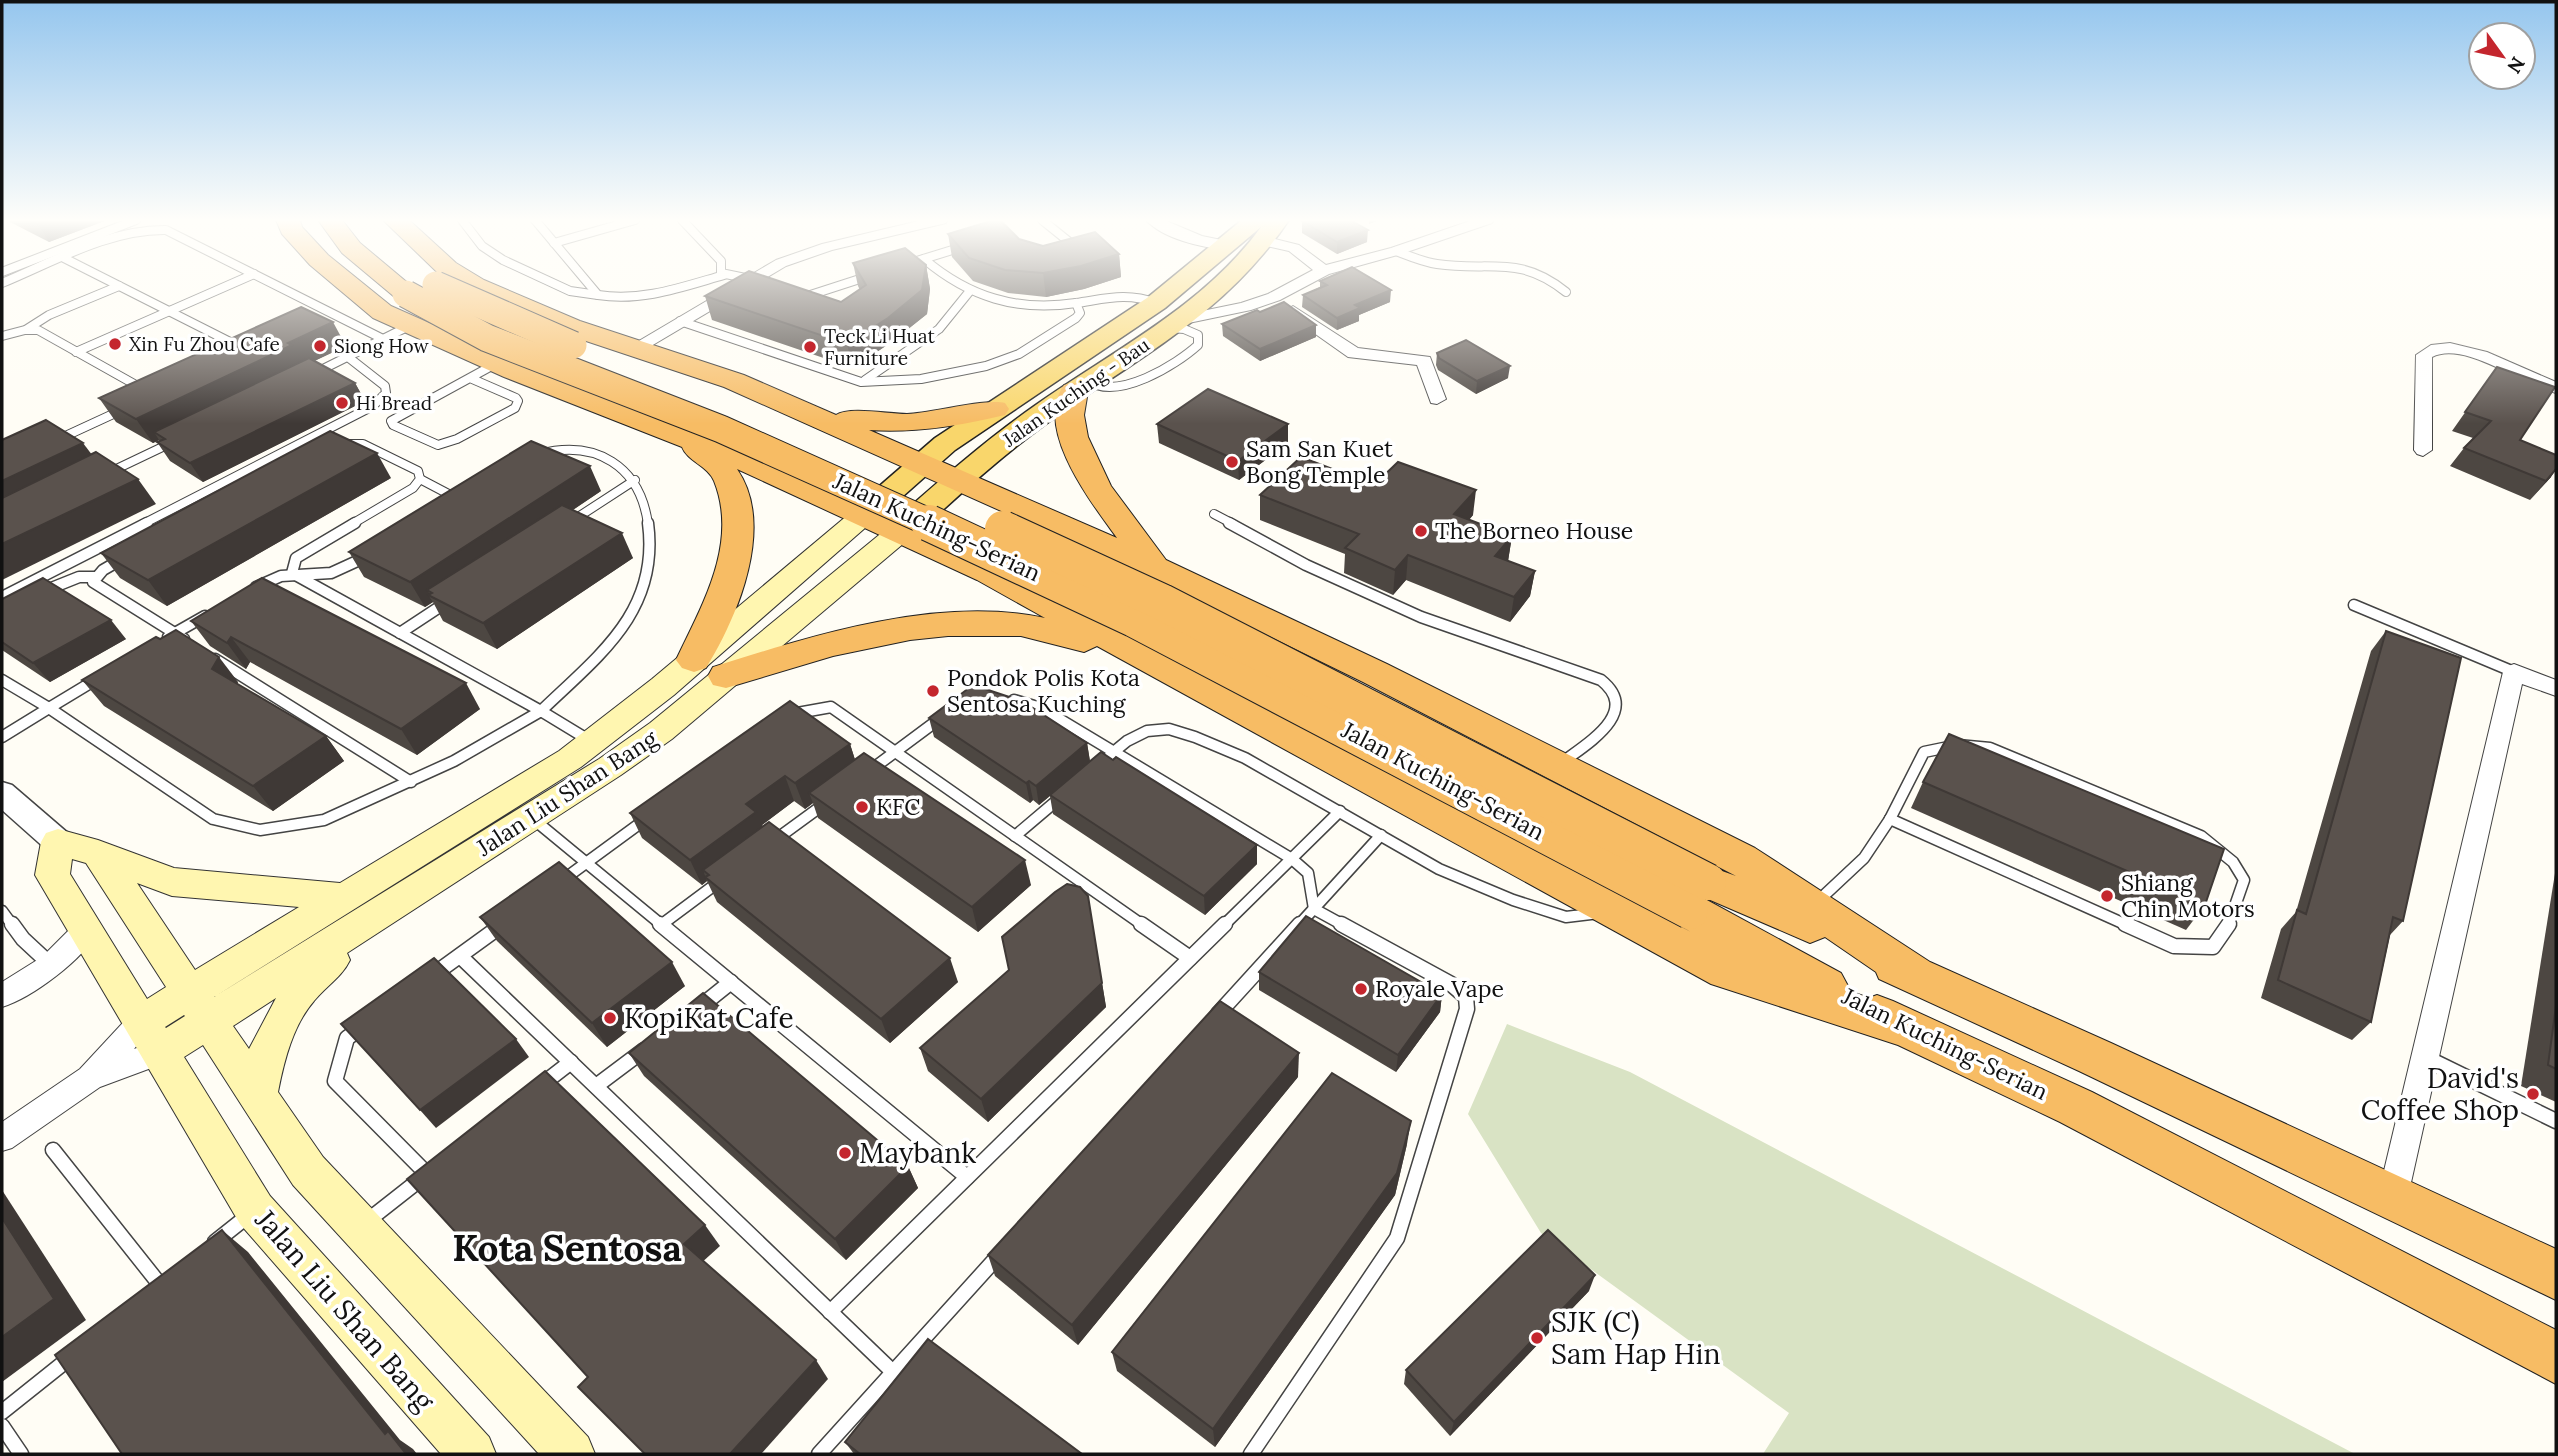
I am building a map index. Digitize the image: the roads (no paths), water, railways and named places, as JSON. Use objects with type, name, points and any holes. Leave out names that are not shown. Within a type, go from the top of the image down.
[{"type":"highway","points":[[352,288],[382,312],[409,311],[483,371],[679,436],[759,467],[989,573],[1726,971],[1898,1026]]},
{"type":"highway","name":"Jalan Kuching-Serian","points":[[388,288],[409,311],[487,338],[721,429],[890,504],[1134,619],[1699,897],[1898,1026],[2076,1107],[2556,1358]]},
{"type":"highway","name":"Jalan Kuching-Serian","points":[[404,288],[409,311]]},
{"type":"highway","points":[[482,288],[571,327],[734,381],[1154,567],[1376,673],[1741,859],[1917,977]]},
{"type":"highway","points":[[1081,386],[1070,415],[1073,437],[1096,488],[1154,567]]},
{"type":"highway","points":[[809,414],[895,424],[951,419],[995,409]]},
{"type":"highway","points":[[679,436],[710,458],[726,474],[735,498],[739,527],[738,555],[731,579],[694,660]]},
{"type":"highway","points":[[726,676],[773,660],[886,632],[976,624],[1020,625],[1050,630],[1142,656]]},
{"type":"highway","name":"Jalan Kuching-Serian","points":[[1699,897],[1796,919],[2393,1196],[2556,1275]]},
{"type":"main road","name":"Jalan Kuching - Bau","points":[[864,515],[921,464],[995,409],[1156,303],[1174,288]]},
{"type":"main road","name":"Jalan Kuching - Bau","points":[[900,532],[958,480],[1081,386],[1204,301],[1214,288]]},
{"type":"main road","name":"Jalan Liu Shan Bang","points":[[199,1007],[343,897],[570,759],[694,660],[864,515]]},
{"type":"main road","name":"Jalan Liu Shan Bang","points":[[151,1037],[199,1007],[378,915],[661,731],[900,532]]},
{"type":"main road","name":"Jalan Liu Shan Bang","points":[[58,842],[52,874],[255,1210],[472,1454]]},
{"type":"main road","points":[[58,842],[98,853],[172,882],[343,897]]},
{"type":"main road","points":[[98,853],[309,1171],[571,1454]]},
{"type":"main road","points":[[258,1094],[267,1051],[299,991],[378,915]]},
{"type":"street","points":[[635,348],[680,321],[745,288]]},
{"type":"street","points":[[1173,324],[1234,310],[1290,288]]},
{"type":"street","points":[[1274,296],[1339,345],[1354,352],[1424,361],[1437,400]]},
{"type":"street","points":[[2423,450],[2424,355],[2439,348],[2457,349],[2491,360],[2556,388]]},
{"type":"street","points":[[2393,1196],[2514,673],[2556,688]]},
{"type":"street","points":[[2,793],[58,842]]},
{"type":"street","points":[[2,996],[51,965],[86,930]]},
{"type":"street","points":[[2,1138],[151,1037]]},
{"type":"lane","points":[[25,330],[49,315],[114,288]]},
{"type":"lane","points":[[123,288],[250,352]]},
{"type":"lane","points":[[76,352],[222,288]]},
{"type":"lane","points":[[282,288],[333,314]]},
{"type":"lane","points":[[562,288],[617,298],[650,296],[678,288]]},
{"type":"lane","points":[[592,288],[598,295]]},
{"type":"lane","points":[[799,298],[831,288]]},
{"type":"lane","points":[[847,288],[852,294]]},
{"type":"lane","points":[[961,288],[1003,304],[1042,307],[1124,293],[1156,303]]},
{"type":"lane","points":[[1561,288],[1566,292]]},
{"type":"lane","points":[[861,382],[939,329],[968,292]]},
{"type":"lane","points":[[787,294],[809,303]]},
{"type":"lane","points":[[680,321],[861,382],[921,379],[986,366],[1018,354],[1076,318],[1080,313],[1076,303]]},
{"type":"lane","points":[[321,319],[333,314],[409,311]]},
{"type":"lane","points":[[300,380],[348,357],[409,311]]},
{"type":"lane","points":[[1081,386],[1132,384],[1149,379],[1190,354],[1198,345],[1198,335],[1173,324]]},
{"type":"lane","points":[[2,336],[25,330],[38,330],[155,395]]},
{"type":"lane","points":[[2,597],[382,400],[386,393],[385,386],[348,357]]},
{"type":"lane","points":[[483,371],[518,401],[515,408],[457,439],[438,445],[393,425],[391,421],[396,416],[483,371]]},
{"type":"lane","points":[[49,444],[131,406]]},
{"type":"lane","points":[[96,479],[179,439]]},
{"type":"lane","points":[[332,448],[363,444],[418,471],[420,479],[458,499]]},
{"type":"lane","points":[[2,680],[49,708],[213,819],[260,830],[324,820],[454,761],[541,711],[619,636],[632,616],[648,579],[646,515],[635,480],[613,463],[583,451],[555,449],[527,458]]},
{"type":"lane","points":[[292,573],[296,558],[412,488],[420,479]]},
{"type":"lane","points":[[567,524],[635,480]]},
{"type":"lane","points":[[446,506],[470,492]]},
{"type":"lane","points":[[198,496],[209,502]]},
{"type":"lane","points":[[1214,514],[1306,565],[1421,617],[1601,680],[1616,693],[1618,706],[1611,722],[1558,766]]},
{"type":"lane","points":[[33,597],[79,577],[95,577],[138,551]]},
{"type":"lane","points":[[241,595],[275,576],[292,573],[322,575],[353,565],[376,551]]},
{"type":"lane","points":[[292,573],[592,742]]},
{"type":"lane","points":[[95,577],[93,582],[198,648]]},
{"type":"lane","points":[[400,633],[456,597]]},
{"type":"lane","points":[[2354,605],[2514,673]]},
{"type":"lane","points":[[163,640],[219,608]]},
{"type":"lane","points":[[210,656],[411,782]]},
{"type":"lane","points":[[2,737],[106,674]]},
{"type":"lane","points":[[1007,698],[1041,708],[1292,859],[1308,873],[1314,909]]},
{"type":"lane","points":[[779,722],[790,714],[831,707],[1190,958]]},
{"type":"lane","points":[[861,777],[948,712]]},
{"type":"lane","points":[[1104,760],[1127,741],[1147,731],[1169,729],[1245,758],[1439,869],[1513,900],[1566,917],[1615,911]]},
{"type":"lane","points":[[1812,907],[1864,858],[1890,819],[1924,752],[1958,745],[1990,748],[2201,836],[2233,862],[2244,880],[2227,930],[2213,947],[2174,946],[1890,819]]},
{"type":"lane","points":[[1015,836],[1074,785]]},
{"type":"lane","points":[[760,851],[838,793]]},
{"type":"lane","points":[[555,886],[661,808]]},
{"type":"lane","points":[[830,1312],[1340,811]]},
{"type":"lane","points":[[531,818],[967,1177]]},
{"type":"lane","points":[[1204,1030],[1381,835]]},
{"type":"lane","points":[[661,925],[727,876]]},
{"type":"lane","points":[[1251,1454],[1397,1238],[1467,1009],[1466,997],[1451,984],[1314,909]]},
{"type":"lane","points":[[2,911],[23,939],[51,965]]},
{"type":"lane","points":[[426,980],[512,917]]},
{"type":"lane","points":[[460,956],[893,1372]]},
{"type":"lane","points":[[690,1014],[731,982]]},
{"type":"lane","points":[[360,1227],[433,1170],[335,1081],[348,1038],[370,1021]]},
{"type":"lane","points":[[596,1086],[658,1038]]},
{"type":"lane","points":[[2425,1057],[2556,1121]]},
{"type":"lane","points":[[527,1097],[571,1062]]},
{"type":"lane","points":[[53,1150],[161,1286]]},
{"type":"lane","points":[[203,1252],[255,1210]]},
{"type":"lane","points":[[820,1454],[1010,1244]]},
{"type":"lane","points":[[2,1412],[87,1345]]},
{"type":"lane","points":[[2,1426],[21,1454]]},
{"type":"place","name":"Xin Fu Zhou Cafe","points":[[115,344]]},
{"type":"place","name":"Siong How","points":[[320,346]]},
{"type":"place","name":"Teck Li Huat Furniture","points":[[810,347]]},
{"type":"place","name":"Hi Bread","points":[[342,403]]},
{"type":"place","name":"Sam San Kuet Bong Temple","points":[[1232,462]]},
{"type":"place","name":"The Borneo House","points":[[1421,531]]},
{"type":"place","name":"Pondok Polis Kota Sentosa Kuching","points":[[933,691]]},
{"type":"place","name":"KFC","points":[[862,807]]},
{"type":"place","name":"Shiang Chin Motors","points":[[2107,896]]},
{"type":"place","name":"Royale Vape","points":[[1361,989]]},
{"type":"place","name":"KopiKat Cafe","points":[[610,1018]]},
{"type":"place","name":"David's Coffee Shop","points":[[2533,1094]]},
{"type":"place","name":"Maybank","points":[[845,1153]]},
{"type":"place","name":"SJK (C) Sam Hap Hin","points":[[1537,1338]]},
{"type":"district","name":"Kota Sentosa","points":[[567,1248]]}]
